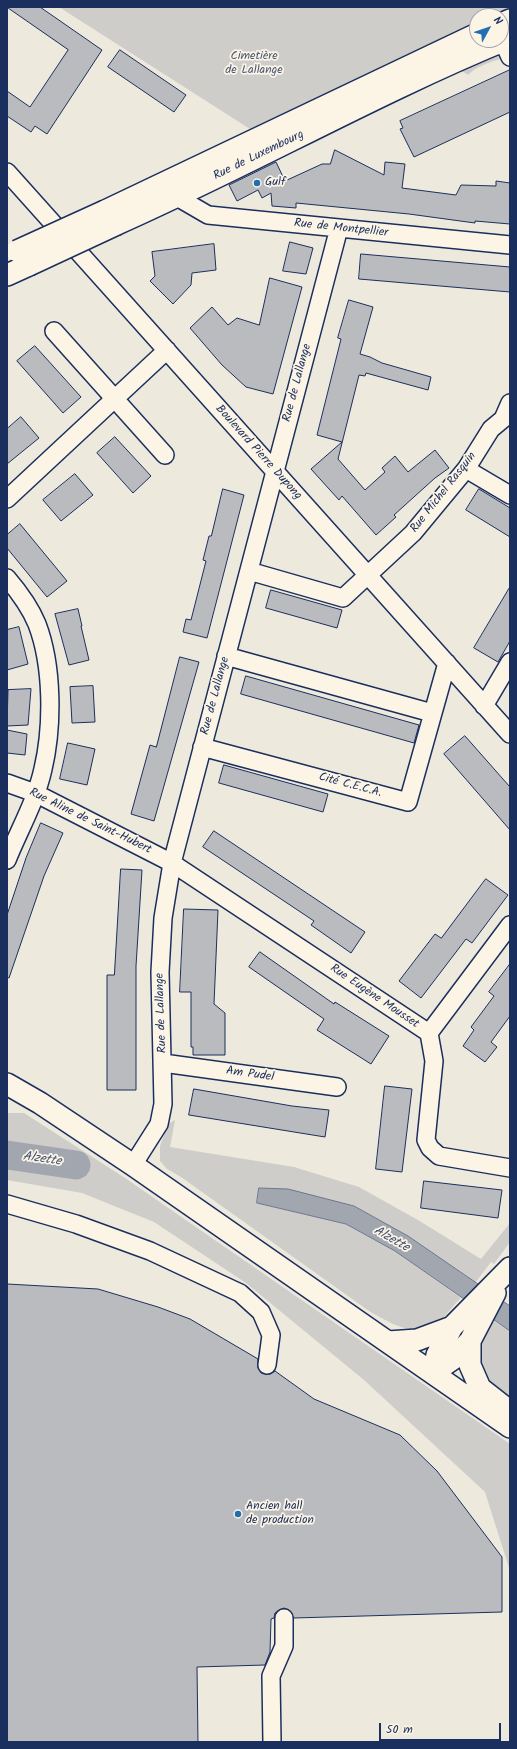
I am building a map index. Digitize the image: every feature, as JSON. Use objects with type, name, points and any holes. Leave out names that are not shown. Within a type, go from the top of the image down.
[{"type":"main road","name":"Rue de Luxembourg","points":[[111,217],[194,168],[469,38]]},
{"type":"main road","name":"Rue de Luxembourg","points":[[7,275],[18,257],[111,217],[177,197],[369,101],[485,48]]},
{"type":"main road","points":[[177,197],[194,168]]},
{"type":"main road","points":[[7,1084],[40,1103],[133,1165],[510,1427]]},
{"type":"main road","points":[[433,1374],[437,1355],[452,1327],[508,1270]]},
{"type":"main road","points":[[433,1374],[453,1359],[470,1341],[508,1270]]},
{"type":"main road","points":[[388,1342],[417,1340],[452,1327]]},
{"type":"main road","points":[[470,1341],[470,1365],[480,1388],[510,1412]]},
{"type":"street","name":"Boulevard Pierre Dupong","points":[[7,172],[510,734]]},
{"type":"street","name":"Rue de Montpellier","points":[[177,197],[208,215],[510,245]]},
{"type":"street","name":"Rue de Lallange","points":[[133,1165],[159,1124],[163,1104],[160,972],[163,918],[172,863],[339,228]]},
{"type":"street","points":[[54,332],[165,455]]},
{"type":"street","points":[[7,499],[166,350]]},
{"type":"street","name":"Rue Michel Rasquin","points":[[249,571],[343,598],[413,533],[466,469],[491,429],[503,419],[510,403]]},
{"type":"street","points":[[466,469],[510,495]]},
{"type":"street","points":[[7,578],[22,596],[36,624],[46,655],[49,699],[48,738],[43,770],[7,860]]},
{"type":"street","points":[[226,656],[432,713]]},
{"type":"street","points":[[484,706],[510,662]]},
{"type":"street","name":"Cité C.E.C.A.","points":[[202,747],[408,802],[447,663]]},
{"type":"street","name":"Rue Aline de Saint-Hubert","points":[[7,783],[35,793],[172,863]]},
{"type":"street","name":"Rue Eugène Mousset","points":[[172,863],[429,1033],[434,1061],[426,1140],[430,1148],[439,1156],[510,1168]]},
{"type":"street","points":[[429,1033],[510,925]]},
{"type":"street","name":"Am Pudel","points":[[163,1064],[337,1087]]},
{"type":"street","points":[[7,1204],[76,1224],[150,1251],[240,1294],[261,1312],[270,1335],[267,1365]]},
{"type":"street","points":[[272,1742],[271,1676],[284,1646],[284,1618]]},
{"type":"green space","name":"Cimetière de Lallange","points":[[59,7],[510,7],[509,9],[509,8],[469,8],[469,28],[250,129]]},
{"type":"green space","points":[[487,48],[506,48],[510,56],[482,65],[468,75],[451,64]]},
{"type":"green space","points":[[7,1113],[24,1113],[125,1178],[510,1444],[510,1571],[485,1492],[364,1380],[246,1283],[154,1222],[82,1193],[7,1180]]},
{"type":"green space","points":[[175,1120],[170,1147],[294,1167],[359,1187],[418,1220],[481,1259],[510,1223],[510,1242],[494,1264],[491,1262],[475,1283],[408,1236],[354,1206],[257,1203],[346,1224],[395,1251],[461,1298],[442,1319],[433,1326],[414,1330],[396,1325],[369,1311],[181,1177],[167,1169],[160,1161],[160,1146],[168,1124]]},
{"type":"green space","points":[[492,1320],[510,1331],[510,1401],[492,1385],[482,1370],[477,1355],[478,1348]]},
{"type":"water","points":[[259,1188],[288,1189],[354,1206],[408,1236],[510,1306],[510,1331],[395,1251],[346,1224],[257,1203]]},
{"type":"building","points":[[7,7],[40,7],[102,50],[47,134],[35,126],[31,132],[7,116],[7,91],[30,107],[68,50]]},
{"type":"building","points":[[120,50],[186,95],[174,112],[108,67]]},
{"type":"building","points":[[510,70],[510,112],[414,157],[400,129],[403,128],[400,121]]},
{"type":"building","points":[[335,150],[384,175],[385,162],[405,164],[402,188],[456,195],[461,185],[496,186],[496,181],[510,183],[510,224],[475,221],[475,223],[409,214],[296,203],[296,208],[272,206],[271,193],[262,198],[258,190],[237,201],[229,185],[276,162],[285,181],[322,164],[330,164]]},
{"type":"building","points":[[290,242],[313,248],[306,274],[283,271]]},
{"type":"building","points":[[214,244],[216,270],[192,273],[191,285],[173,304],[150,281],[155,276],[152,252]]},
{"type":"building","points":[[361,254],[510,267],[510,292],[359,279]]},
{"type":"building","points":[[270,278],[302,287],[273,394],[246,387],[222,365],[190,328],[212,307],[228,325],[237,318],[259,325]]},
{"type":"building","points":[[349,300],[373,307],[360,354],[382,363],[431,377],[428,390],[366,373],[365,376],[359,375],[338,459],[365,490],[385,472],[382,468],[395,456],[408,472],[435,450],[449,468],[435,478],[394,515],[396,517],[376,535],[342,496],[339,500],[311,469],[342,442],[317,435],[341,339],[338,338]]},
{"type":"building","points":[[35,346],[81,397],[63,413],[17,361]]},
{"type":"building","points":[[21,417],[39,438],[7,464],[7,429]]},
{"type":"building","points":[[115,437],[151,476],[133,493],[97,453]]},
{"type":"building","points":[[75,474],[93,495],[61,521],[43,500]]},
{"type":"building","points":[[223,489],[244,495],[207,638],[183,632],[186,619],[191,620],[206,561],[203,560]]},
{"type":"building","points":[[479,489],[510,508],[510,537],[466,510]]},
{"type":"building","points":[[20,524],[67,581],[47,597],[7,548],[7,535]]},
{"type":"building","points":[[510,587],[510,641],[498,662],[474,648]]},
{"type":"building","points":[[271,590],[342,610],[337,628],[266,608]]},
{"type":"building","points":[[78,609],[89,660],[69,665],[55,614]]},
{"type":"building","points":[[19,627],[28,664],[7,670],[7,630]]},
{"type":"building","points":[[180,657],[199,662],[154,821],[131,814],[150,745],[156,747]]},
{"type":"building","points":[[246,676],[419,725],[414,743],[241,694]]},
{"type":"building","points":[[93,686],[95,722],[72,723],[70,687]]},
{"type":"building","points":[[31,689],[28,725],[7,726],[8,690]]},
{"type":"building","points":[[7,730],[27,734],[25,755],[7,753]]},
{"type":"building","points":[[465,736],[510,787],[510,830],[444,754]]},
{"type":"building","points":[[68,743],[95,749],[87,785],[60,779]]},
{"type":"building","points":[[224,765],[328,794],[323,812],[219,783]]},
{"type":"building","points":[[41,823],[63,833],[44,876],[9,978],[7,977],[7,915],[26,858]]},
{"type":"building","points":[[214,831],[365,932],[351,953],[311,925],[314,921],[203,847]]},
{"type":"building","points":[[121,869],[142,870],[136,966],[136,1090],[107,1090],[107,975],[114,975]]},
{"type":"building","points":[[486,879],[508,895],[472,943],[466,939],[421,998],[399,981],[435,934],[441,938]]},
{"type":"building","points":[[184,909],[218,910],[214,1004],[225,1013],[225,1055],[193,1055],[193,1047],[191,1047],[191,992],[180,992]]},
{"type":"building","points":[[260,952],[334,1004],[335,1002],[389,1036],[371,1064],[317,1030],[324,1019],[249,967]]},
{"type":"building","points":[[510,964],[510,1016],[491,1042],[497,1047],[485,1062],[463,1046],[474,1030],[471,1027],[494,996],[489,992]]},
{"type":"building","points":[[385,1086],[412,1089],[402,1172],[376,1169]]},
{"type":"building","points":[[194,1089],[292,1106],[329,1110],[325,1137],[189,1115]]},
{"type":"building","points":[[424,1181],[502,1190],[498,1218],[421,1208]]},
{"type":"building","name":"Ancien hall de production","points":[[7,1284],[98,1289],[158,1307],[190,1319],[258,1359],[258,1368],[261,1373],[270,1374],[275,1371],[314,1399],[400,1435],[437,1471],[502,1557],[502,1612],[294,1618],[289,1610],[284,1608],[275,1613],[274,1618],[271,1619],[270,1652],[265,1665],[197,1667],[198,1742],[7,1742]]},
{"type":"waterway","name":"Alzette","points":[[7,1155],[76,1165]]},
{"type":"place","name":"Gulf","points":[[257,183]]},
{"type":"place","name":"Ancien hall de production","points":[[238,1514]]}]
